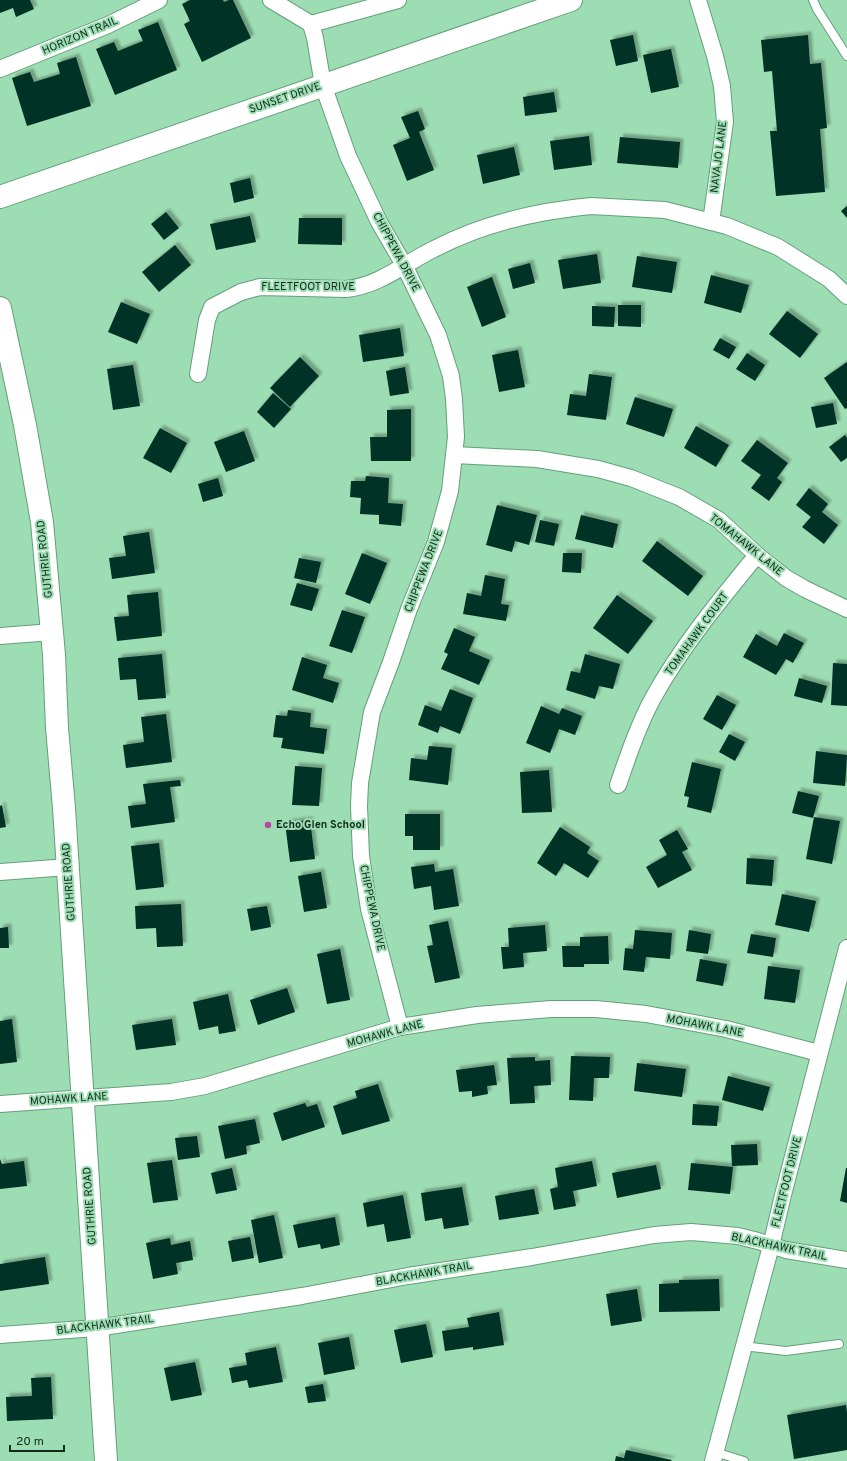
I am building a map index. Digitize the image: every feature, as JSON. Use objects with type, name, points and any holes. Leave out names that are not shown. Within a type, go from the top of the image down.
[{"type":"street","name":"HORIZON TRAIL","points":[[0,69],[108,25],[159,0]]},
{"type":"street","points":[[270,0],[311,24],[398,0]]},
{"type":"street","name":"SUNSET DRIVE","points":[[0,197],[571,0]]},
{"type":"street","name":"NAVAJO LANE","points":[[698,0],[715,56],[722,86],[725,122],[711,222]]},
{"type":"street","points":[[311,24],[323,85]]},
{"type":"street","name":"CHIPPEWA DRIVE","points":[[323,85],[348,156],[379,222],[404,265],[438,335],[451,376],[454,407],[456,437],[450,491],[436,542],[409,608],[392,662],[372,712],[360,783],[359,806],[361,856],[368,902],[400,1027]]},
{"type":"street","name":"FLEETFOOT DRIVE","points":[[198,374],[207,320],[212,307],[241,292],[260,287],[357,288],[372,283],[434,249],[460,237],[518,217],[580,207],[591,206],[665,210],[727,226],[778,247],[829,279],[847,296]]},
{"type":"street","name":"GUTHRIE ROAD","points":[[0,308],[25,425],[42,522],[52,632],[57,728],[64,808],[106,1461]]},
{"type":"street","name":"TOMAHAWK LANE","points":[[454,455],[537,459],[598,469],[631,478],[679,497],[719,520],[757,555],[786,578],[847,609]]},
{"type":"street","name":"TOMAHAWK COURT","points":[[618,786],[632,743],[653,698],[682,652],[733,584],[757,555]]},
{"type":"street","points":[[0,636],[52,632]]},
{"type":"street","points":[[0,872],[68,867]]},
{"type":"street","name":"FLEETFOOT DRIVE","points":[[714,1457],[771,1246],[847,948]]},
{"type":"street","name":"MOHAWK LANE","points":[[0,1104],[171,1092],[205,1086],[400,1027],[477,1015],[551,1009],[596,1009],[646,1014],[726,1029],[819,1053]]},
{"type":"street","name":"BLACKHAWK TRAIL","points":[[0,1335],[97,1328],[302,1296],[408,1276],[532,1257],[654,1235],[691,1232],[738,1236],[786,1250],[847,1260]]},
{"type":"lane","points":[[813,0],[817,9],[847,56]]},
{"type":"lane","points":[[744,1346],[786,1351],[839,1344]]},
{"type":"lane","points":[[714,1457],[744,1461]]},
{"type":"building","points":[[0,0],[30,0],[34,9],[16,17],[13,8],[0,13]]},
{"type":"building","points":[[190,0],[223,0],[224,2],[233,0],[251,38],[202,62],[184,24],[190,21],[182,4]]},
{"type":"building","points":[[158,22],[177,70],[115,95],[96,49],[114,42],[118,51],[143,41],[138,30]]},
{"type":"building","points":[[633,35],[638,61],[616,66],[610,40]]},
{"type":"building","points":[[808,35],[810,64],[821,63],[827,128],[820,129],[825,192],[776,196],[770,131],[777,131],[772,71],[764,72],[761,40]]},
{"type":"building","points":[[671,49],[679,87],[651,93],[643,55]]},
{"type":"building","points":[[76,57],[91,106],[27,126],[12,78],[30,72],[34,82],[60,74],[57,63]]},
{"type":"building","points":[[554,92],[557,112],[525,116],[523,97]]},
{"type":"building","points":[[418,111],[425,129],[419,132],[434,170],[407,181],[393,145],[410,138],[401,117]]},
{"type":"building","points":[[589,136],[592,165],[554,170],[550,141]]},
{"type":"building","points":[[620,137],[680,142],[678,168],[617,163]]},
{"type":"building","points":[[514,147],[520,175],[483,184],[477,155]]},
{"type":"building","points":[[250,178],[254,198],[234,203],[230,183]]},
{"type":"building","points":[[847,206],[847,218],[841,211]]},
{"type":"building","points":[[166,212],[179,228],[164,240],[151,224]]},
{"type":"building","points":[[250,216],[256,242],[216,250],[210,224]]},
{"type":"building","points":[[299,218],[342,218],[342,245],[298,244]]},
{"type":"building","points":[[175,245],[191,265],[159,292],[142,272]]},
{"type":"building","points":[[597,254],[601,283],[563,289],[558,260]]},
{"type":"building","points":[[637,256],[677,262],[672,293],[632,287]]},
{"type":"building","points":[[530,263],[535,283],[513,289],[508,269]]},
{"type":"building","points":[[711,275],[749,285],[741,313],[704,303]]},
{"type":"building","points":[[492,277],[506,317],[482,327],[467,287]]},
{"type":"building","points":[[121,302],[150,314],[137,344],[108,332]]},
{"type":"building","points":[[618,305],[641,305],[641,327],[618,326]]},
{"type":"building","points":[[592,306],[615,307],[614,327],[592,326]]},
{"type":"building","points":[[787,311],[818,334],[800,358],[769,334]]},
{"type":"building","points":[[400,328],[404,356],[363,362],[359,335]]},
{"type":"building","points":[[720,338],[736,347],[729,359],[713,350]]},
{"type":"building","points":[[518,350],[525,387],[499,392],[492,355]]},
{"type":"building","points":[[747,353],[765,365],[755,381],[736,369]]},
{"type":"building","points":[[300,357],[319,376],[290,407],[270,388]]},
{"type":"building","points":[[847,362],[847,408],[845,409],[824,378]]},
{"type":"building","points":[[133,365],[140,406],[113,410],[107,369]]},
{"type":"building","points":[[405,367],[409,393],[390,396],[386,371]]},
{"type":"building","points":[[589,374],[612,377],[606,420],[567,415],[570,394],[586,396]]},
{"type":"building","points":[[273,393],[291,409],[274,428],[257,412]]},
{"type":"building","points":[[635,397],[673,409],[664,437],[626,424]]},
{"type":"building","points":[[833,403],[837,424],[816,428],[811,407]]},
{"type":"building","points":[[411,409],[411,461],[371,461],[370,437],[387,437],[387,410]]},
{"type":"building","points":[[696,426],[729,445],[716,467],[684,448]]},
{"type":"building","points":[[160,428],[187,443],[171,473],[143,458]]},
{"type":"building","points":[[244,431],[255,461],[226,472],[214,442]]},
{"type":"building","points":[[845,435],[847,438],[847,458],[841,462],[829,447]]},
{"type":"building","points":[[757,440],[788,463],[777,478],[782,482],[769,501],[751,488],[761,475],[741,461]]},
{"type":"building","points":[[366,476],[389,478],[388,503],[403,504],[401,526],[379,524],[379,515],[360,514],[361,498],[350,497],[351,481],[365,481]]},
{"type":"building","points":[[218,478],[223,496],[203,502],[198,484]]},
{"type":"building","points":[[809,488],[828,504],[822,512],[838,525],[824,544],[802,527],[811,517],[796,505]]},
{"type":"building","points":[[497,505],[537,515],[529,545],[515,541],[512,552],[486,545]]},
{"type":"building","points":[[581,515],[618,524],[613,548],[575,539]]},
{"type":"building","points":[[540,520],[559,524],[554,546],[535,542]]},
{"type":"building","points":[[149,532],[155,573],[112,579],[109,558],[126,556],[123,536]]},
{"type":"building","points":[[657,541],[703,576],[688,596],[642,561]]},
{"type":"building","points":[[362,553],[387,563],[370,604],[345,594]]},
{"type":"building","points":[[563,553],[582,553],[581,573],[562,572]]},
{"type":"building","points":[[299,558],[321,562],[316,583],[294,578]]},
{"type":"building","points":[[485,575],[505,579],[501,604],[509,605],[506,621],[463,614],[467,593],[481,596]]},
{"type":"building","points":[[297,583],[319,589],[312,611],[290,605]]},
{"type":"building","points":[[158,592],[162,636],[117,641],[114,617],[129,616],[127,595]]},
{"type":"building","points":[[617,595],[653,621],[628,654],[593,628]]},
{"type":"building","points":[[342,610],[365,617],[352,653],[329,646]]},
{"type":"building","points":[[454,628],[475,637],[469,651],[490,660],[479,685],[441,669],[448,654],[444,652]]},
{"type":"building","points":[[784,633],[804,643],[793,663],[786,659],[776,675],[743,657],[756,634],[777,646]]},
{"type":"building","points":[[162,654],[166,698],[138,700],[136,679],[120,680],[118,658]]},
{"type":"building","points":[[585,654],[620,664],[613,689],[599,686],[595,699],[566,690],[571,671],[580,673]]},
{"type":"building","points":[[302,657],[327,665],[323,678],[339,683],[333,703],[292,690]]},
{"type":"building","points":[[833,663],[847,664],[847,706],[831,705]]},
{"type":"building","points":[[799,678],[827,686],[822,703],[794,696]]},
{"type":"building","points":[[450,689],[473,698],[460,734],[440,726],[438,733],[418,725],[425,705],[441,711]]},
{"type":"building","points":[[717,695],[736,705],[722,730],[703,719]]},
{"type":"building","points":[[541,706],[559,714],[562,708],[582,716],[575,735],[559,729],[550,753],[526,743]]},
{"type":"building","points":[[288,710],[311,713],[310,727],[327,729],[324,754],[281,748],[283,738],[273,737],[276,715],[287,716]]},
{"type":"building","points":[[166,714],[172,762],[126,768],[123,745],[144,742],[141,717]]},
{"type":"building","points":[[729,734],[745,742],[735,761],[719,752]]},
{"type":"building","points":[[429,746],[452,748],[448,785],[409,780],[411,758],[427,760]]},
{"type":"building","points":[[816,751],[847,755],[845,786],[813,783]]},
{"type":"building","points":[[692,762],[721,769],[711,813],[687,807],[689,797],[684,796]]},
{"type":"building","points":[[295,766],[322,768],[319,806],[292,805]]},
{"type":"building","points":[[549,770],[552,812],[522,813],[520,772]]},
{"type":"building","points":[[180,780],[181,786],[170,787],[175,822],[131,828],[128,806],[146,804],[143,784]]},
{"type":"building","points":[[798,791],[819,796],[813,818],[792,813]]},
{"type":"building","points":[[2,805],[6,827],[0,828],[0,806]]},
{"type":"building","points":[[405,814],[440,814],[440,850],[413,850],[413,836],[405,836]]},
{"type":"building","points":[[814,817],[840,821],[832,864],[806,859]]},
{"type":"building","points":[[310,820],[315,859],[290,862],[285,823]]},
{"type":"building","points":[[560,827],[590,847],[587,853],[599,861],[588,878],[564,863],[556,876],[537,863]]},
{"type":"building","points":[[677,830],[688,849],[682,852],[692,870],[658,888],[646,867],[667,855],[659,840]]},
{"type":"building","points":[[159,843],[164,887],[136,890],[131,846]]},
{"type":"building","points":[[747,858],[774,860],[772,886],[746,884]]},
{"type":"building","points":[[434,864],[435,872],[453,869],[459,906],[434,910],[431,886],[414,889],[411,867]]},
{"type":"building","points":[[321,872],[327,908],[304,912],[298,876]]},
{"type":"building","points":[[782,894],[816,901],[809,932],[775,925]]},
{"type":"building","points":[[181,904],[183,946],[157,947],[156,928],[136,929],[135,906]]},
{"type":"building","points":[[267,906],[271,927],[251,931],[247,909]]},
{"type":"building","points":[[448,921],[460,978],[435,983],[427,946],[433,945],[429,925]]},
{"type":"building","points":[[545,925],[547,951],[523,953],[524,967],[503,969],[501,947],[509,947],[508,928]]},
{"type":"building","points":[[8,927],[9,948],[0,948],[0,928]]},
{"type":"building","points":[[635,930],[672,933],[670,959],[646,957],[644,972],[623,970],[625,948],[633,949]]},
{"type":"building","points":[[689,930],[711,934],[708,954],[686,951]]},
{"type":"building","points":[[751,934],[776,938],[773,957],[747,953]]},
{"type":"building","points":[[608,936],[609,964],[584,964],[584,967],[563,967],[562,946],[580,946],[580,937]]},
{"type":"building","points":[[340,949],[350,1000],[327,1004],[317,954]]},
{"type":"building","points":[[700,959],[727,964],[723,986],[696,981]]},
{"type":"building","points":[[768,966],[800,970],[795,1003],[764,999]]},
{"type":"building","points":[[287,988],[295,1012],[258,1025],[250,1000]]},
{"type":"building","points":[[228,994],[236,1031],[219,1034],[218,1026],[199,1030],[193,1002]]},
{"type":"building","points":[[12,1019],[17,1062],[0,1064],[0,1021]]},
{"type":"building","points":[[172,1019],[176,1045],[136,1050],[132,1025]]},
{"type":"building","points":[[571,1056],[610,1057],[609,1078],[594,1078],[593,1101],[569,1100]]},
{"type":"building","points":[[535,1057],[535,1061],[550,1060],[551,1085],[534,1086],[535,1103],[510,1104],[507,1058]]},
{"type":"building","points":[[637,1063],[686,1069],[682,1097],[634,1091]]},
{"type":"building","points":[[494,1065],[497,1085],[487,1086],[488,1094],[472,1097],[472,1091],[459,1092],[456,1070]]},
{"type":"building","points":[[728,1076],[770,1087],[763,1111],[722,1100]]},
{"type":"building","points":[[378,1084],[390,1121],[342,1135],[333,1106],[357,1098],[355,1091]]},
{"type":"building","points":[[305,1103],[307,1107],[317,1104],[325,1127],[282,1141],[273,1113]]},
{"type":"building","points":[[693,1104],[719,1106],[717,1126],[692,1125]]},
{"type":"building","points":[[255,1119],[260,1143],[246,1146],[247,1154],[225,1159],[218,1126]]},
{"type":"building","points":[[197,1136],[200,1157],[178,1160],[175,1138]]},
{"type":"building","points":[[757,1144],[758,1165],[732,1166],[731,1145]]},
{"type":"building","points":[[0,1159],[2,1164],[24,1161],[27,1186],[0,1189]]},
{"type":"building","points":[[172,1160],[178,1200],[153,1203],[147,1163]]},
{"type":"building","points":[[592,1161],[597,1186],[573,1191],[576,1206],[554,1210],[550,1189],[558,1187],[555,1168]]},
{"type":"building","points":[[691,1163],[733,1167],[730,1194],[688,1190]]},
{"type":"building","points":[[656,1165],[661,1189],[617,1198],[612,1173]]},
{"type":"building","points":[[232,1168],[237,1190],[216,1194],[211,1173]]},
{"type":"building","points":[[847,1168],[847,1203],[840,1201]]},
{"type":"building","points":[[462,1187],[469,1225],[444,1229],[442,1218],[425,1221],[421,1193]]},
{"type":"building","points":[[534,1189],[539,1214],[499,1220],[495,1196]]},
{"type":"building","points":[[403,1195],[411,1238],[387,1242],[384,1224],[367,1227],[363,1203]]},
{"type":"building","points":[[274,1215],[283,1258],[259,1263],[251,1220]]},
{"type":"building","points":[[335,1217],[340,1245],[321,1249],[320,1244],[298,1248],[293,1225]]},
{"type":"building","points":[[250,1237],[254,1258],[232,1262],[228,1241]]},
{"type":"building","points":[[170,1238],[171,1245],[190,1241],[193,1260],[176,1263],[178,1274],[153,1279],[146,1243]]},
{"type":"building","points":[[45,1257],[49,1284],[0,1291],[0,1264]]},
{"type":"building","points":[[719,1279],[720,1311],[659,1312],[659,1284],[679,1283],[679,1280]]},
{"type":"building","points":[[637,1289],[642,1321],[611,1326],[606,1294]]},
{"type":"building","points":[[499,1312],[504,1345],[473,1350],[473,1347],[445,1351],[442,1331],[469,1327],[467,1318]]},
{"type":"building","points":[[426,1324],[433,1357],[401,1363],[394,1330]]},
{"type":"building","points":[[349,1337],[355,1369],[324,1375],[318,1343]]},
{"type":"building","points":[[276,1347],[283,1382],[249,1388],[247,1380],[232,1383],[229,1368],[247,1365],[245,1353]]},
{"type":"building","points":[[195,1362],[202,1395],[171,1401],[164,1368]]},
{"type":"building","points":[[51,1377],[53,1419],[7,1421],[6,1397],[32,1396],[31,1378]]},
{"type":"building","points":[[323,1384],[326,1401],[308,1403],[305,1387]]},
{"type":"building","points":[[846,1405],[847,1450],[794,1459],[787,1415]]},
{"type":"building","points":[[626,1450],[672,1460],[615,1461],[616,1456],[624,1458]]},
{"type":"place","name":"Echo Glen School","points":[[268,825]]}]
